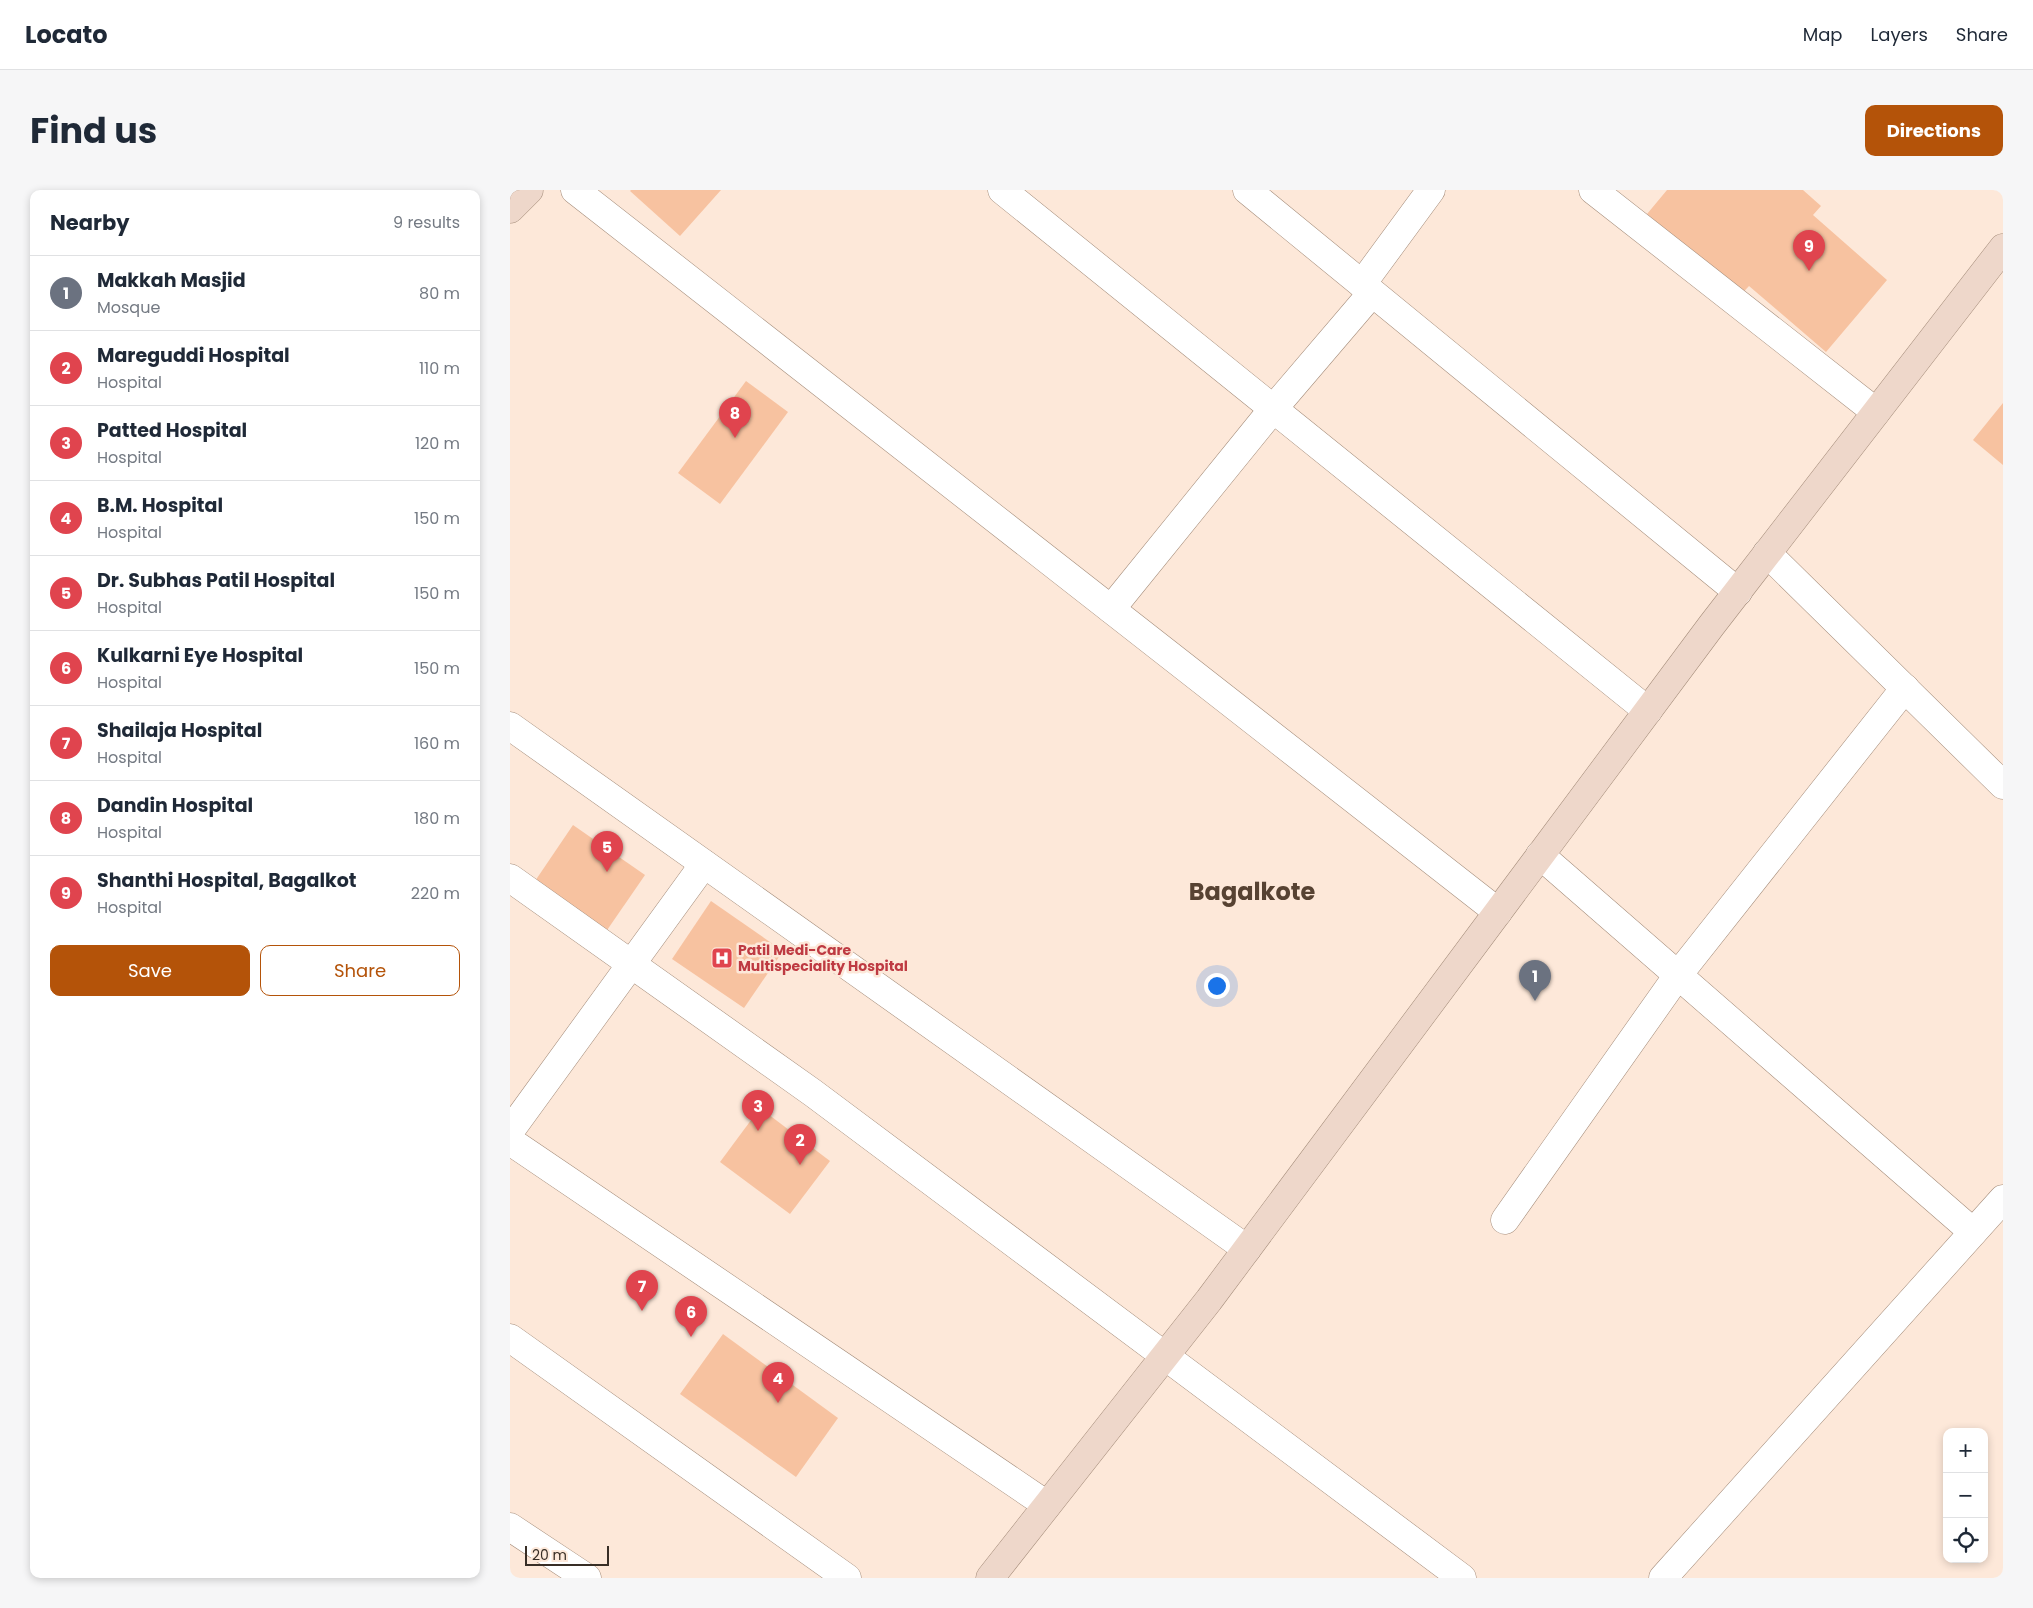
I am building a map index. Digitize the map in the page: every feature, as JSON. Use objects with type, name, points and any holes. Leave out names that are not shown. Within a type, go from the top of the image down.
[{"type":"street","points":[[510,209],[529,190]]},
{"type":"street","points":[[575,190],[1498,912]]},
{"type":"street","points":[[1002,190],[1648,711]]},
{"type":"street","points":[[1247,190],[1738,592]]},
{"type":"street","points":[[1111,609],[1273,409],[1367,288],[1431,190]]},
{"type":"street","points":[[1593,190],[1876,412]]},
{"type":"street","points":[[990,1578],[1247,1249],[1648,711],[2003,248]]},
{"type":"street","points":[[1767,554],[2003,785]]},
{"type":"street","points":[[1504,1220],[1678,975],[1904,688]]},
{"type":"street","points":[[510,726],[1247,1249]]},
{"type":"street","points":[[1540,855],[1973,1232]]},
{"type":"street","points":[[510,1131],[704,864]]},
{"type":"street","points":[[510,878],[813,1093],[1163,1357],[1462,1578]]},
{"type":"street","points":[[510,1141],[1047,1505]]},
{"type":"street","points":[[1664,1578],[2003,1199]]},
{"type":"street","points":[[510,1338],[847,1578]]},
{"type":"street","points":[[510,1527],[570,1573]]},
{"type":"building","points":[[631,190],[721,190],[680,236]]},
{"type":"building","points":[[1667,190],[1803,190],[1821,206],[1813,215],[1887,280],[1826,352],[1749,286],[1736,300],[1686,247],[1647,214]]},
{"type":"building","points":[[746,381],[788,412],[720,504],[678,473]]},
{"type":"building","points":[[2003,403],[2003,465],[1973,440]]},
{"type":"building","points":[[573,825],[645,875],[603,936],[531,887]]},
{"type":"building","points":[[711,901],[783,951],[744,1008],[672,959]]},
{"type":"building","points":[[760,1108],[830,1161],[790,1214],[720,1162]]},
{"type":"building","points":[[723,1334],[838,1418],[796,1477],[680,1394]]},
{"type":"place","name":"Shanthi Hospital, Bagalkot","points":[[1809,271]]},
{"type":"place","name":"Dandin Hospital","points":[[735,438]]},
{"type":"place","name":"Dr. Subhas Patil Hospital","points":[[607,872]]},
{"type":"place","name":"Patil Medi-Care Multispeciality Hospital","points":[[722,958]]},
{"type":"place","name":"Makkah Masjid","points":[[1535,1001]]},
{"type":"place","name":"Patted Hospital","points":[[758,1131]]},
{"type":"place","name":"Mareguddi Hospital","points":[[800,1165]]},
{"type":"place","name":"Shailaja Hospital","points":[[642,1311]]},
{"type":"place","name":"Kulkarni Eye Hospital","points":[[691,1337]]},
{"type":"place","name":"B.M. Hospital","points":[[778,1403]]},
{"type":"district","name":"Bagalkote","points":[[1252,891]]}]
